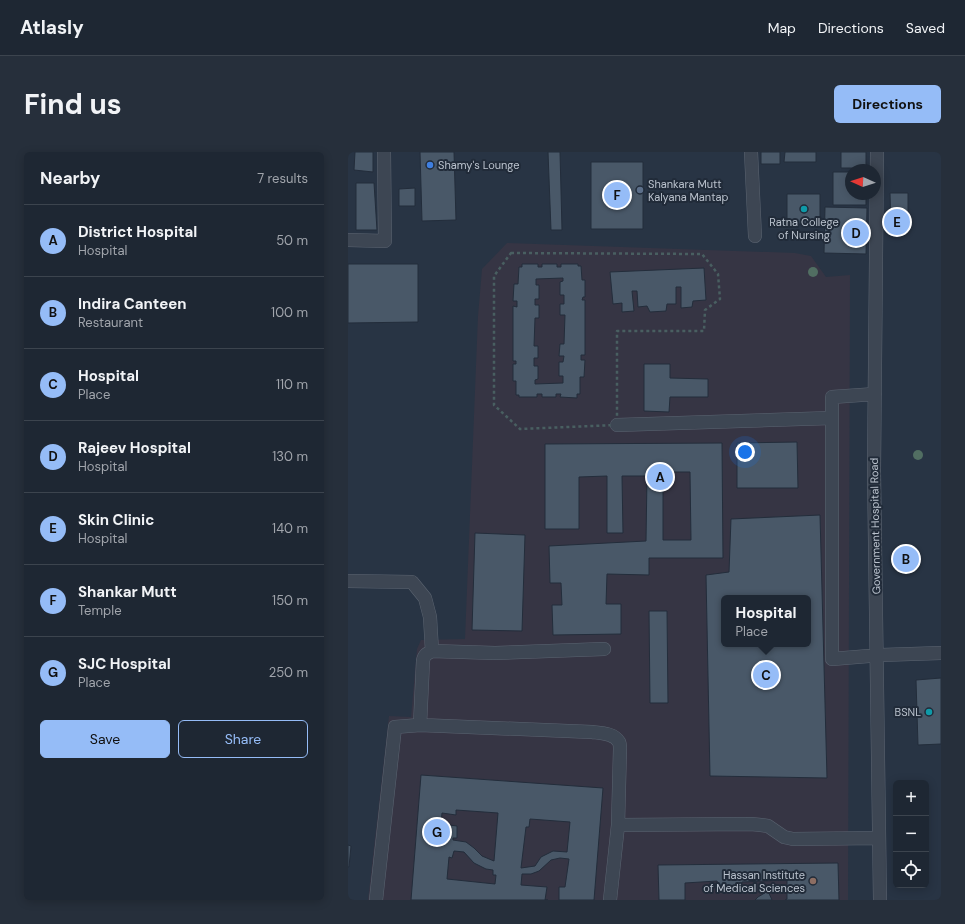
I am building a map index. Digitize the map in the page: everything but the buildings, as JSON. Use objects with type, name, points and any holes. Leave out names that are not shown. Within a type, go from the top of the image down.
[{"type":"street","points":[[348,240],[385,241],[384,152]]},
{"type":"street","points":[[751,152],[755,236]]},
{"type":"street","name":"Government Hospital Road","points":[[877,152],[874,471],[879,655],[880,900]]},
{"type":"street","points":[[875,394],[832,397],[832,658],[941,653]]},
{"type":"street","points":[[617,425],[832,418]]},
{"type":"street","points":[[348,581],[412,582],[425,598],[430,617],[432,651]]},
{"type":"street","points":[[420,725],[423,661],[424,655],[432,651],[495,653],[604,649]]},
{"type":"street","points":[[376,900],[395,727],[420,725],[592,732],[610,735],[614,738],[618,742],[620,749],[618,825],[610,900]]},
{"type":"street","points":[[618,825],[751,824],[768,826],[784,837],[793,838],[879,838]]},
{"type":"path","points":[[511,253],[702,254],[718,274],[720,299],[705,310],[704,331],[616,331],[617,425],[520,429],[494,405],[494,276],[511,253]]},
{"type":"shaded area","points":[[507,243],[795,253],[811,256],[826,277],[850,275],[848,900],[368,900],[389,716],[411,717],[417,649],[421,640],[465,639],[478,316],[482,269]]},
{"type":"place","name":"Shamy's Lounge","points":[[430,165]]},
{"type":"place","name":"Shankara Mutt Kalyana Mantap","points":[[640,190]]},
{"type":"place","name":"Shankar Mutt","points":[[617,195]]},
{"type":"place","name":"Ratna College of Nursing","points":[[804,209]]},
{"type":"place","name":"Skin Clinic","points":[[897,222]]},
{"type":"place","name":"Rajeev Hospital","points":[[856,233]]},
{"type":"place","name":"District Hospital","points":[[660,477]]},
{"type":"place","name":"Indira Canteen","points":[[906,559]]},
{"type":"place","name":"Hospital","points":[[766,675]]},
{"type":"place","name":"BSNL","points":[[929,712]]},
{"type":"place","name":"SJC Hospital","points":[[437,832]]},
{"type":"place","name":"Hassan Institute of Medical Sciences","points":[[813,881]]}]
